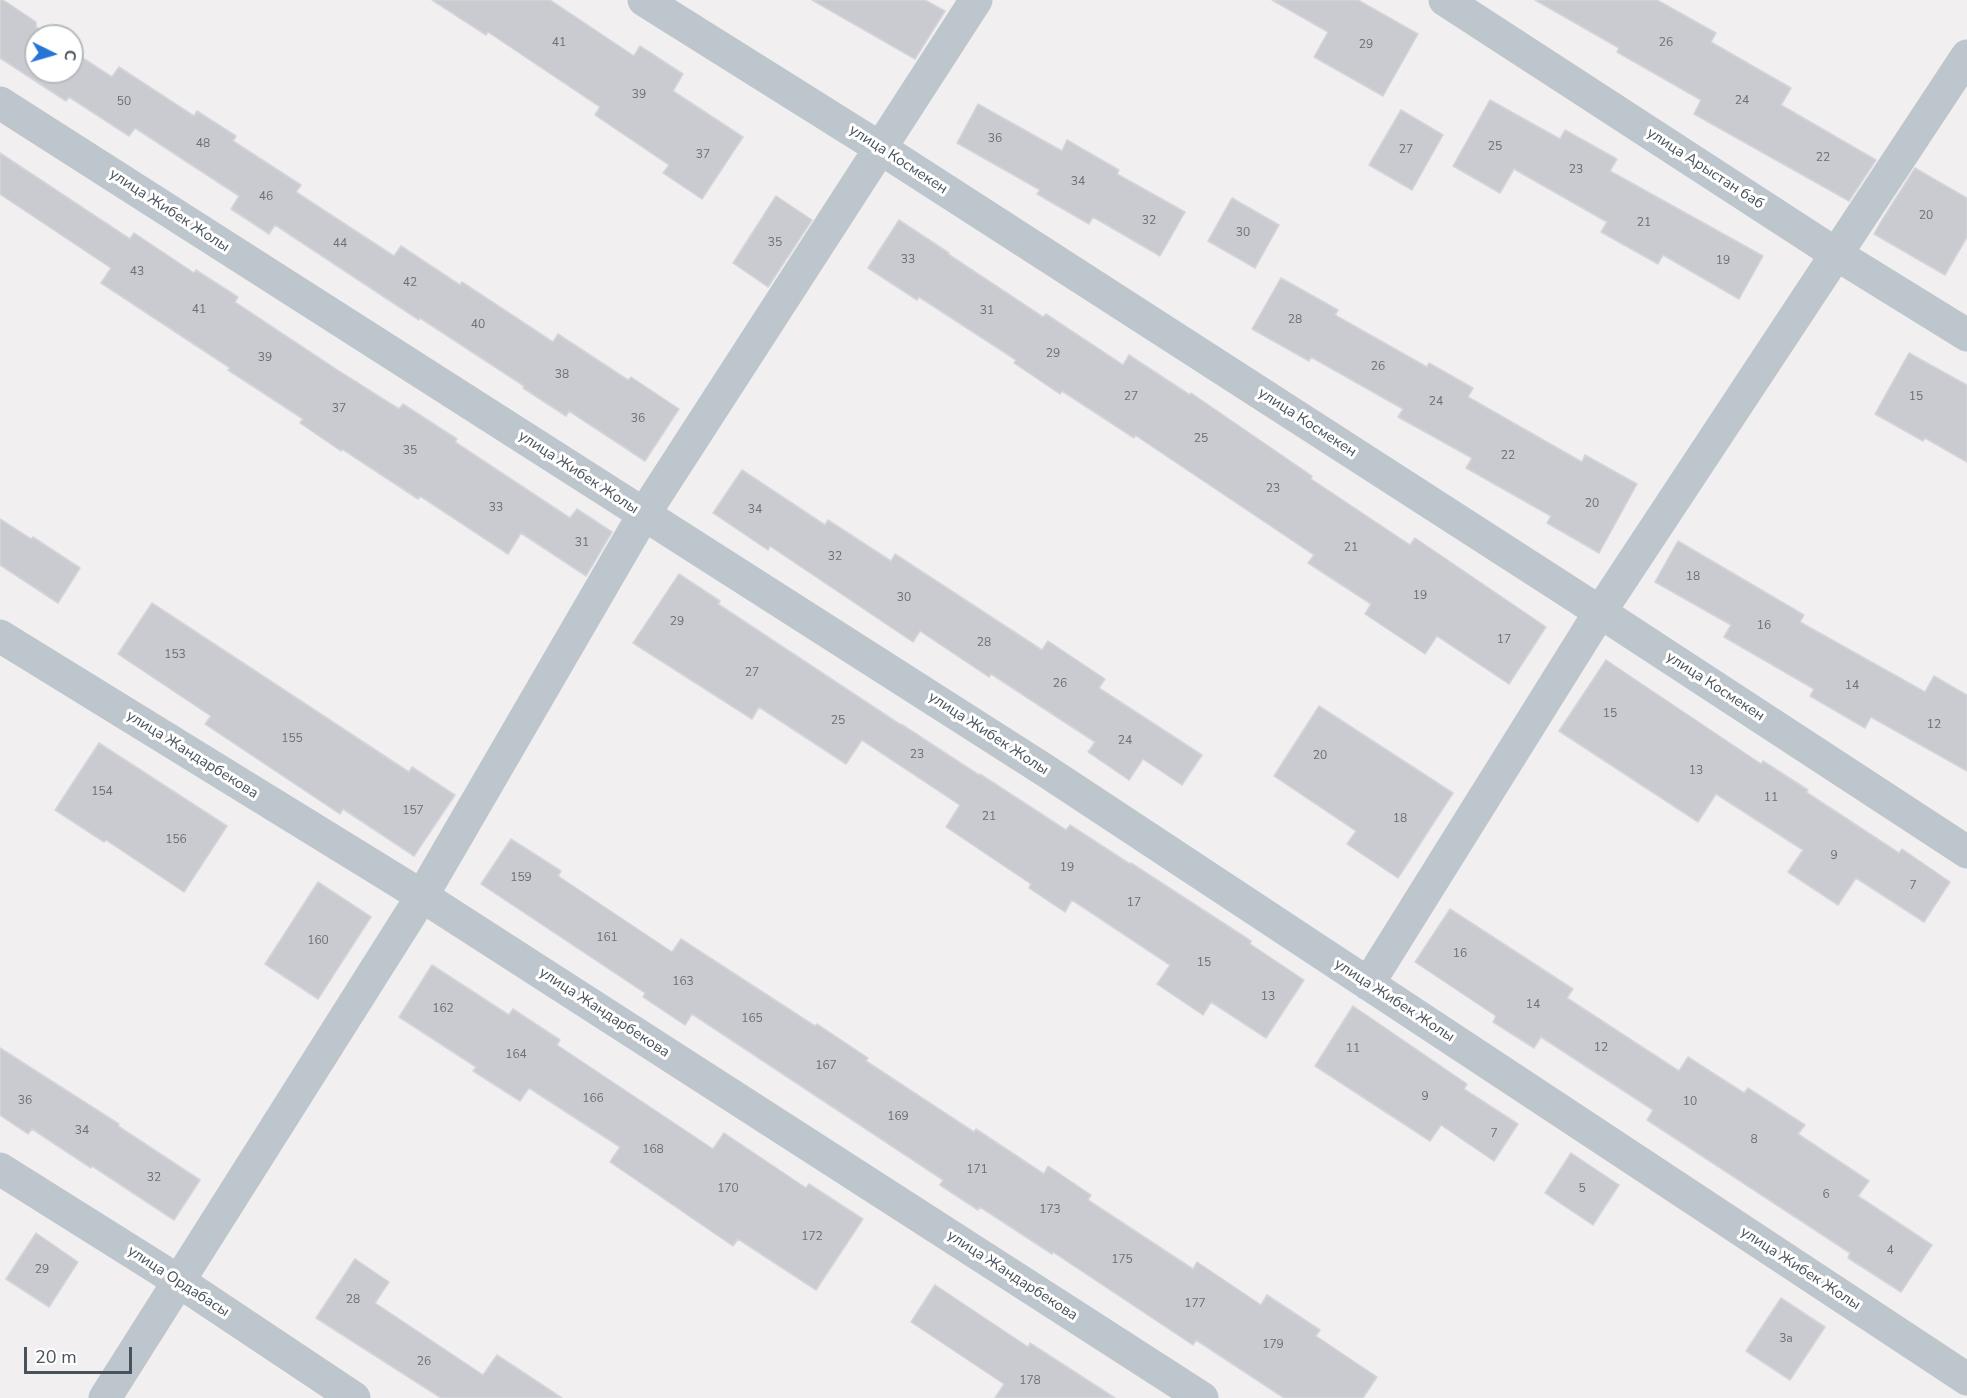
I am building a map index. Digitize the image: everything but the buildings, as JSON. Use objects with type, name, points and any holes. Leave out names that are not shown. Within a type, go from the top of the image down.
[{"type":"street","name":"улица Космекен","points":[[644,0],[880,148],[1600,612],[1967,852]]},
{"type":"street","points":[[105,1398],[422,896],[644,514],[976,0]]},
{"type":"street","name":"улица Арыстан баб","points":[[1444,0],[1836,254],[1967,335]]},
{"type":"street","points":[[1368,984],[1600,612],[1967,56]]},
{"type":"street","name":"улица Жибек Жолы","points":[[0,103],[1046,771],[1967,1379]]},
{"type":"street","name":"улица Жандарбекова","points":[[0,636],[422,896],[1202,1398]]},
{"type":"street","name":"улица Ордабасы","points":[[0,1169],[180,1282],[354,1398]]}]
